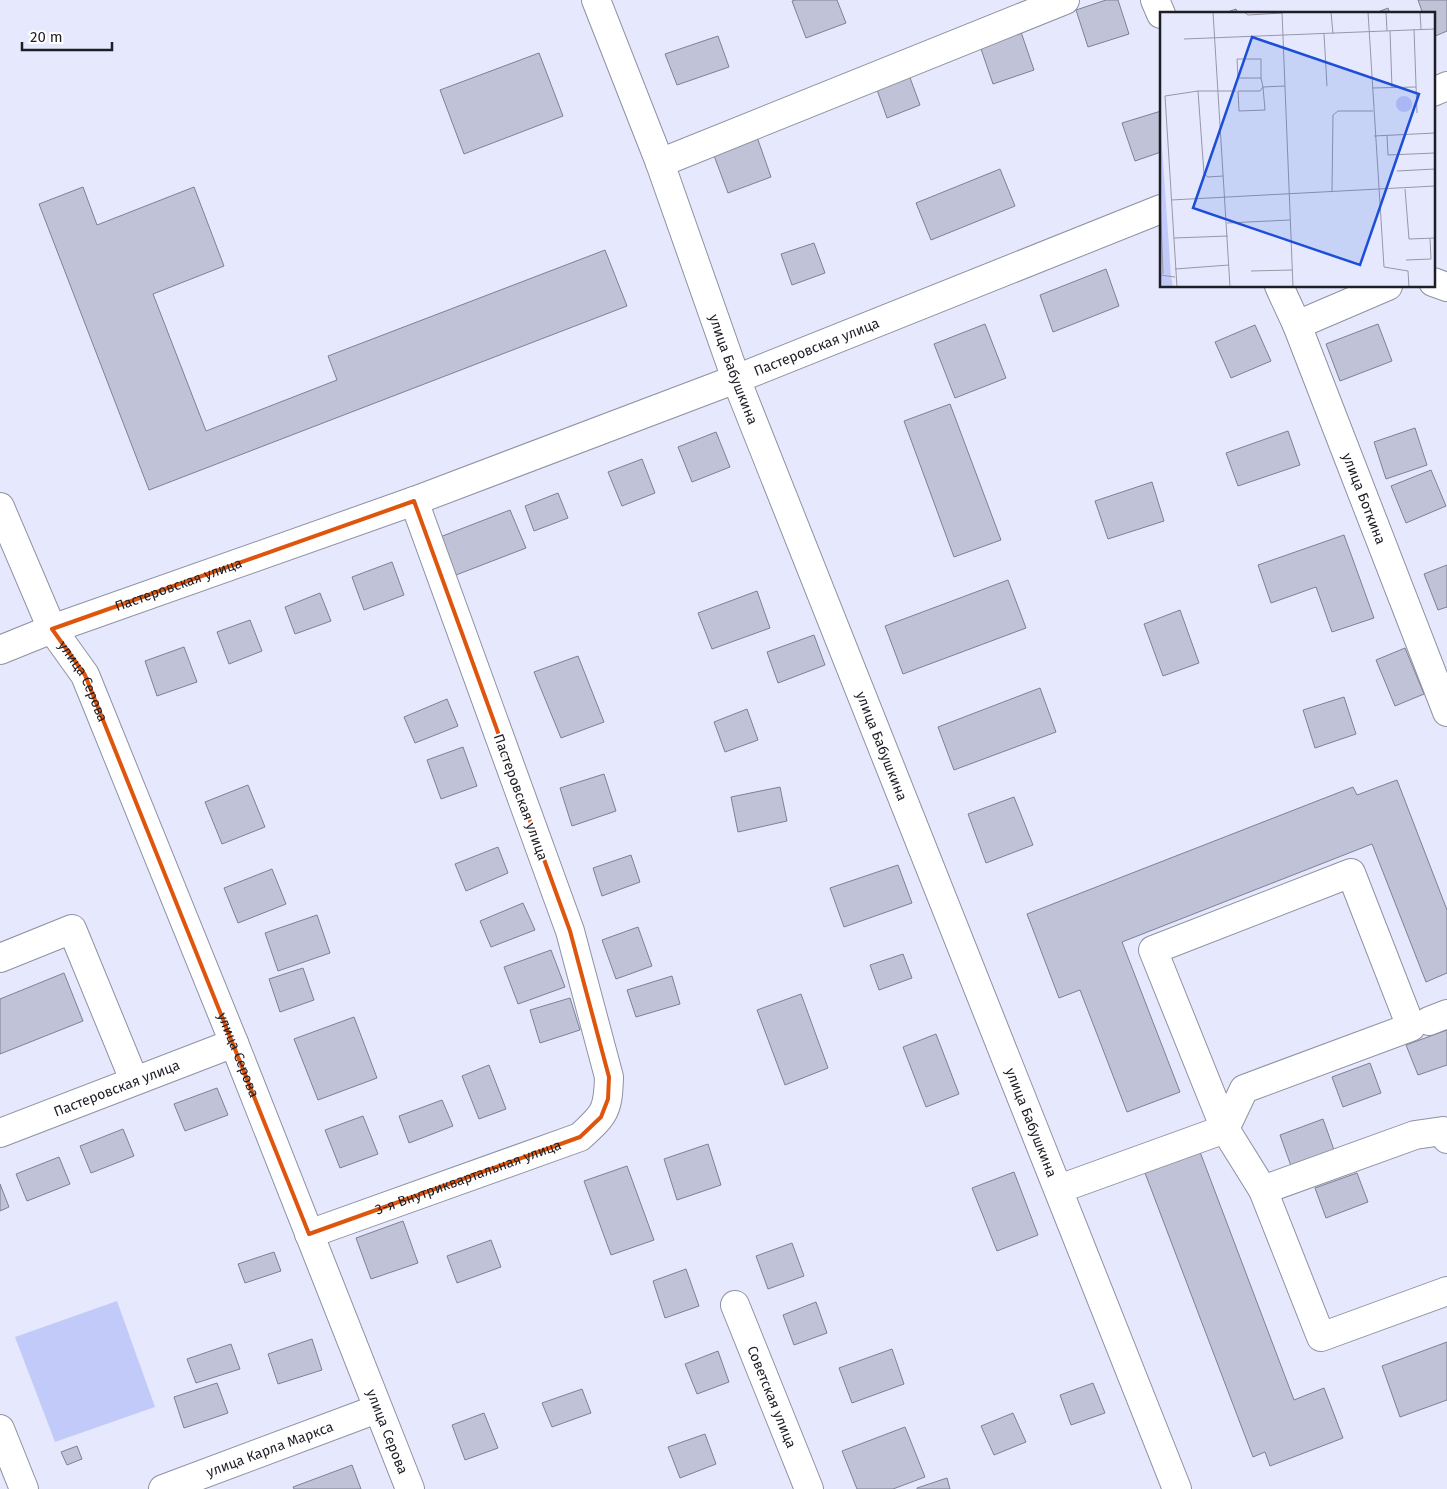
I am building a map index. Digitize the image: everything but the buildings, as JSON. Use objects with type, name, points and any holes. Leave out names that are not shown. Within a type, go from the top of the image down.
[{"type":"street","name":"улица Бабушкина","points":[[596,0],[660,163],[736,379],[1177,1489]]},
{"type":"street","points":[[660,163],[1066,0]]},
{"type":"street","points":[[1155,0],[1160,12]]},
{"type":"street","points":[[1434,92],[1447,86]]},
{"type":"street","name":"Пастеровская улица","points":[[0,650],[52,629],[414,501],[736,379],[1160,208]]},
{"type":"street","points":[[1434,282],[1447,287]]},
{"type":"street","name":"улица Боткина","points":[[1280,288],[1297,325],[1447,712]]},
{"type":"street","points":[[1297,325],[1383,288]]},
{"type":"street","name":"Пастеровская улица","points":[[414,501],[570,931],[609,1077],[608,1098]]},
{"type":"street","name":"улица Серова","points":[[0,508],[52,629],[85,675],[234,1043],[410,1489]]},
{"type":"street","points":[[1059,1189],[1225,1129],[1244,1089],[1411,1027],[1351,873],[1152,950],[1225,1129],[1263,1190],[1321,1337],[1447,1291]]},
{"type":"street","points":[[0,958],[72,929],[134,1080]]},
{"type":"street","name":"Пастеровская улица","points":[[0,1133],[234,1043]]},
{"type":"street","name":"3-я Внутриквартальная улица","points":[[309,1234],[580,1137],[601,1117],[608,1098]]},
{"type":"street","points":[[1263,1190],[1415,1135],[1443,1130],[1447,1139]]},
{"type":"street","name":"Советская улица","points":[[735,1305],[809,1489]]},
{"type":"street","name":"улица Карла Маркса","points":[[163,1489],[227,1478],[377,1409]]},
{"type":"street","points":[[0,1429],[24,1489]]},
{"type":"highlighted area","points":[[414,501],[570,931],[609,1077],[608,1099],[601,1117],[580,1137],[309,1234],[85,675],[52,629]]},
{"type":"shaded area","points":[[117,1301],[155,1407],[55,1442],[15,1337]]}]
